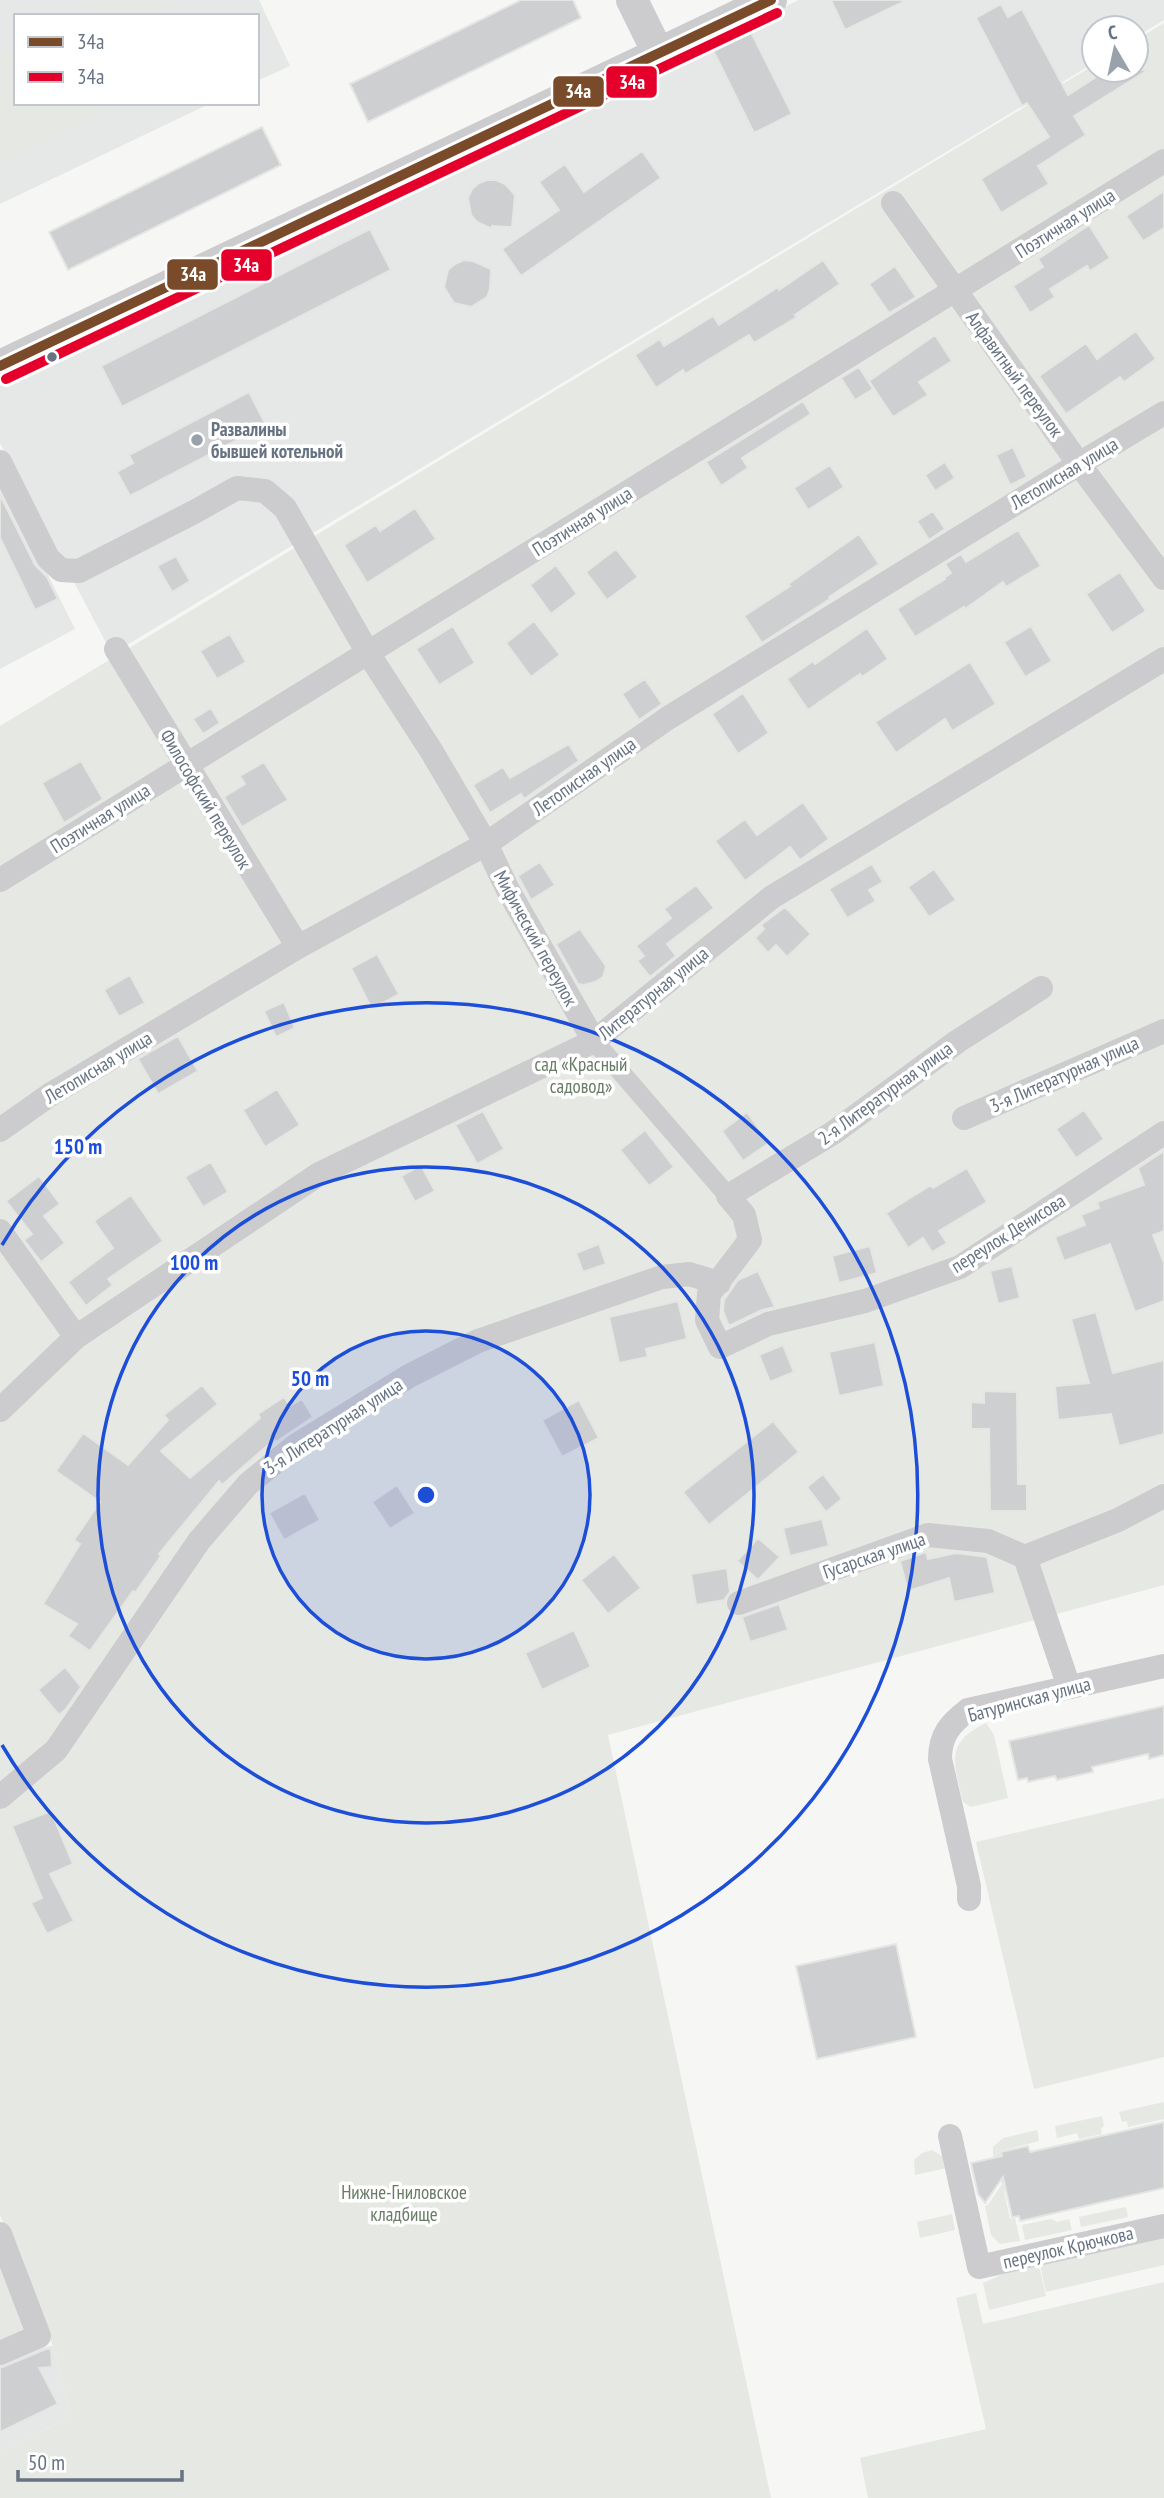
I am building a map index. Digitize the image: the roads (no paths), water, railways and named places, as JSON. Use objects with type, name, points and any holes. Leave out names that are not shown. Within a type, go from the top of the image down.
[{"type":"street","points":[[632,0],[659,55]]},
{"type":"street","points":[[0,366],[771,0]]},
{"type":"street","name":"Поэтичная улица","points":[[0,880],[1164,160]]},
{"type":"street","name":"Алфавитный переулок","points":[[893,203],[1079,464],[1164,578]]},
{"type":"street","name":"Летописная улица","points":[[0,1130],[51,1094],[298,947],[486,844],[668,718],[1164,414]]},
{"type":"street","name":"Мифический переулок","points":[[0,462],[48,558],[61,570],[79,570],[237,488],[265,491],[285,509],[368,653],[432,752],[486,844],[521,913],[594,1041],[744,1215],[750,1240],[709,1294],[707,1320],[720,1347]]},
{"type":"street","name":"Философский переулок","points":[[116,649],[298,947]]},
{"type":"street","name":"Литературная улица","points":[[0,1410],[76,1337],[319,1174],[594,1041],[772,897],[1164,659]]},
{"type":"street","name":"2-я Литературная улица","points":[[728,1196],[834,1133],[958,1041],[1041,988]]},
{"type":"street","name":"3-я Литературная улица","points":[[964,1118],[1164,1031]]},
{"type":"street","name":"переулок Денисова","points":[[720,1347],[768,1324],[865,1300],[960,1267],[1164,1133]]},
{"type":"street","points":[[0,1231],[76,1337]]},
{"type":"street","name":"3-я Литературная улица","points":[[0,1797],[56,1750],[199,1541],[248,1483],[295,1446],[409,1376],[478,1341],[662,1277],[688,1274],[719,1283]]},
{"type":"street","points":[[1069,1687],[1025,1557],[1118,1520],[1164,1496]]},
{"type":"street","name":"Гусарская улица","points":[[739,1603],[928,1535],[988,1541],[1025,1557]]},
{"type":"street","name":"Батуринская улица","points":[[969,1899],[969,1886],[940,1759],[940,1745],[945,1731],[968,1710],[1164,1665]]},
{"type":"street","name":"переулок Крючкова","points":[[950,2136],[979,2267],[1164,2226]]},
{"type":"street","points":[[0,2234],[39,2336],[0,2353]]},
{"type":"place","name":"Развалины бывшей котельной","points":[[197,440]]},
{"type":"park label","name":"сад «Красный садовод»","points":[[581,1075]]},
{"type":"park label","name":"Нижне-Гниловское кладбище","points":[[404,2203]]}]
